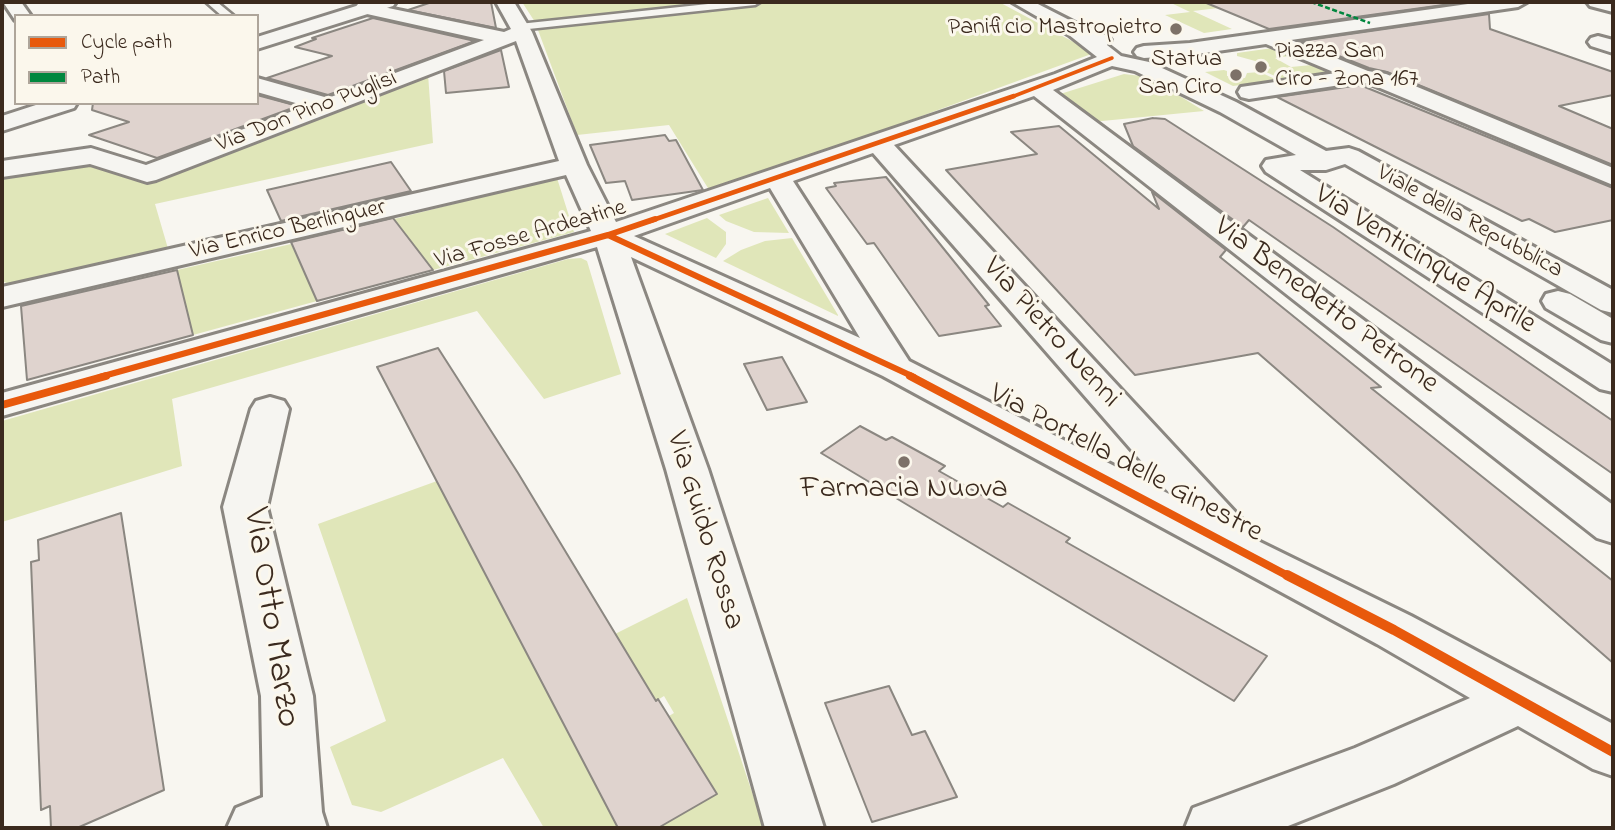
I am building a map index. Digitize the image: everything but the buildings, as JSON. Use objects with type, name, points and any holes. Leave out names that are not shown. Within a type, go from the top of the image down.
[{"type":"street","points":[[259,41],[387,2]]},
{"type":"street","name":"Via Guido Rossa","points":[[505,2],[515,32],[608,236],[687,469],[794,828]]},
{"type":"street","points":[[1021,2],[1051,10],[1076,31],[1137,58],[1228,107],[1613,334]]},
{"type":"street","points":[[1050,83],[1137,58],[1515,2]]},
{"type":"street","points":[[1596,2],[1613,7]]},
{"type":"street","points":[[364,8],[515,32]]},
{"type":"street","name":"Via Don Pino Puglisi","points":[[2,169],[92,156],[147,174],[515,32]]},
{"type":"street","points":[[1268,38],[1362,76],[1378,79],[1613,177]]},
{"type":"street","points":[[1249,92],[1362,76]]},
{"type":"street","name":"Via Fosse Ardeatine","points":[[2,405],[608,236],[1050,83]]},
{"type":"street","name":"Via Benedetto Petrone","points":[[1050,83],[1613,527]]},
{"type":"street","points":[[259,86],[328,105]]},
{"type":"street","points":[[2,124],[60,105]]},
{"type":"street","name":"Via Pietro Nenni","points":[[877,142],[1251,557]]},
{"type":"street","name":"Viale della Repubblica","points":[[1321,160],[1349,156],[1613,303]]},
{"type":"street","name":"Via Venticinque Aprile","points":[[1321,160],[1275,166],[1613,381]]},
{"type":"street","name":"Via Enrico Berlinguer","points":[[2,298],[574,165]]},
{"type":"street","points":[[777,177],[896,368]]},
{"type":"street","name":"Via Portella delle Ginestre","points":[[608,236],[896,368],[1394,631],[1613,752]]},
{"type":"street","name":"Via Otto Marzo","points":[[270,409],[245,507],[287,696],[282,823]]},
{"type":"street","points":[[1214,828],[1374,766],[1521,700]]},
{"type":"lane","points":[[211,2],[226,14]]},
{"type":"lane","points":[[515,32],[755,2]]},
{"type":"green space","points":[[522,2],[999,2],[1094,53],[711,193],[669,125],[577,135],[535,22]]},
{"type":"green space","points":[[1169,2],[1271,2],[1193,11],[1232,29],[1204,33],[1165,15],[1190,12]]},
{"type":"green space","points":[[1271,2],[1324,2],[1366,17],[1326,23]]},
{"type":"green space","points":[[1280,47],[1298,55],[1275,58],[1291,67],[1322,64],[1338,71],[1281,79],[1264,71],[1271,68],[1266,64],[1237,56],[1237,53]]},
{"type":"green space","name":"Piazza San Ciro - Zona 167","points":[[1227,71],[1227,76],[1245,78],[1247,73],[1260,72],[1277,80],[1233,86],[1205,72]]},
{"type":"green space","points":[[428,74],[433,143],[155,204],[169,252],[15,287],[2,281],[2,176],[90,163],[147,181]]},
{"type":"green space","points":[[1124,74],[1149,77],[1204,111],[1092,122],[1057,95]]},
{"type":"green space","points":[[557,178],[574,232],[433,270],[394,219]]},
{"type":"green space","points":[[768,198],[789,233],[754,232],[726,221],[719,215]]},
{"type":"green space","points":[[707,218],[726,232],[726,244],[716,258],[665,234]]},
{"type":"green space","points":[[792,238],[838,316],[723,261],[741,250],[765,241]]},
{"type":"green space","points":[[291,244],[317,301],[193,335],[177,270]]},
{"type":"green space","points":[[581,258],[587,261],[621,374],[544,399],[477,311],[172,399],[182,466],[2,522],[2,421],[568,259]]},
{"type":"green space","points":[[437,481],[618,828],[544,828],[503,758],[381,812],[352,805],[330,747],[386,721],[318,524]]},
{"type":"green space","points":[[687,598],[764,828],[658,828],[717,794],[669,716],[674,713],[664,696],[656,701],[615,634]]},
{"type":"marked path","points":[[1311,2],[1370,23]]},
{"type":"cycle path","points":[[2,405],[608,235],[1063,79],[1112,58]]},
{"type":"cycle path","points":[[608,235],[896,368],[1394,630],[1613,752]]},
{"type":"place","name":"Panificio Mastropietro","points":[[1176,29]]},
{"type":"place","name":"Piazza San Ciro - Zona 167","points":[[1261,67]]},
{"type":"place","name":"Statua San Ciro","points":[[1236,75]]},
{"type":"place","name":"Farmacia Nuova","points":[[904,462]]}]
